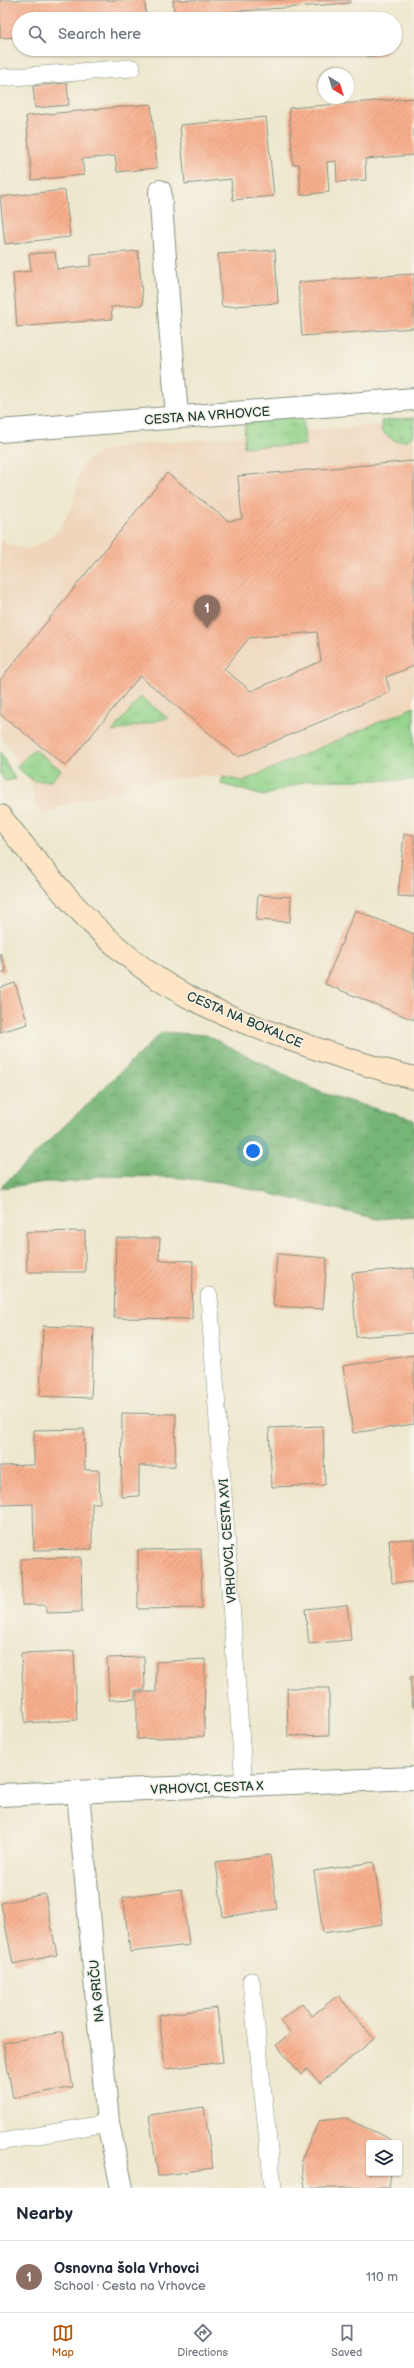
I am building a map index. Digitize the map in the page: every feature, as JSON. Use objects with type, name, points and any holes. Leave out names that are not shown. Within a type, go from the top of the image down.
[{"type":"street","points":[[160,191],[177,417]]},
{"type":"street","name":"CESTA NA VRHOVCE","points":[[0,431],[414,399]]},
{"type":"street","name":"CESTA NA BOKALCE","points":[[0,816],[55,885],[106,938],[143,969],[190,998],[310,1047],[373,1068],[414,1078]]},
{"type":"street","name":"VRHOVCI, CESTA X","points":[[0,1795],[414,1778]]},
{"type":"street","name":"NA GRIČU","points":[[78,1792],[108,2123],[122,2188]]},
{"type":"lane","points":[[0,78],[132,68]]},
{"type":"lane","name":"VRHOVCI, CESTA XVI","points":[[209,1296],[244,1785]]},
{"type":"lane","points":[[251,1980],[273,2188]]},
{"type":"lane","points":[[0,2142],[108,2123]]},
{"type":"shaded area","points":[[414,422],[414,707],[243,781],[200,775],[168,779],[66,804],[42,817],[35,803],[31,783],[0,735],[0,539],[7,545],[29,549],[45,541],[59,530],[73,505],[81,465],[100,451],[132,445]]},
{"type":"green space","points":[[303,416],[305,445],[244,447],[245,421]]},
{"type":"green space","points":[[414,418],[414,434],[408,440],[395,441],[382,432],[381,421]]},
{"type":"green space","points":[[141,697],[168,718],[112,732]]},
{"type":"green space","points":[[414,707],[414,780],[309,780],[264,796],[221,784],[223,777],[243,781]]},
{"type":"green space","points":[[34,749],[61,770],[51,781],[34,781],[16,767]]},
{"type":"green space","points":[[0,752],[15,779],[5,781],[0,774]]},
{"type":"green space","points":[[162,1032],[206,1035],[322,1093],[414,1120],[414,1216],[378,1219],[220,1182],[171,1177],[97,1176],[75,1182],[47,1182],[0,1188]]},
{"type":"building","points":[[0,0],[145,0],[146,12],[12,12],[12,37],[0,38]]},
{"type":"building","points":[[173,0],[350,0],[350,3],[228,12],[174,12]]},
{"type":"building","points":[[67,83],[69,105],[35,108],[33,86]]},
{"type":"building","points":[[414,98],[414,155],[365,159],[366,180],[337,182],[336,161],[327,162],[329,192],[301,195],[299,164],[293,165],[289,108]]},
{"type":"building","points":[[151,104],[157,168],[117,172],[115,156],[82,159],[84,175],[32,180],[26,116]]},
{"type":"building","points":[[266,117],[274,196],[233,200],[231,179],[185,184],[180,125]]},
{"type":"building","points":[[65,190],[70,237],[5,244],[0,197]]},
{"type":"building","points":[[275,250],[278,303],[222,307],[218,254]]},
{"type":"building","points":[[138,251],[143,305],[111,307],[112,319],[17,327],[13,273],[31,271],[29,254],[55,252],[57,269],[91,266],[91,255]]},
{"type":"building","points":[[414,274],[414,328],[302,336],[298,282]]},
{"type":"building","points":[[414,461],[414,666],[386,677],[390,692],[238,757],[140,676],[66,766],[0,714],[0,680],[167,473],[228,521],[242,519],[238,476]],"holes":[[[317,632],[321,661],[251,691],[224,669],[249,638]]]},
{"type":"building","points":[[404,834],[414,835],[414,897],[398,896]]},
{"type":"building","points":[[258,895],[291,897],[290,922],[256,920]]},
{"type":"building","points":[[355,910],[414,934],[414,1020],[325,984]]},
{"type":"building","points":[[0,953],[6,971],[0,973]]},
{"type":"building","points":[[15,983],[28,1024],[0,1032],[0,988]]},
{"type":"building","points":[[85,1231],[85,1272],[27,1272],[26,1232]]},
{"type":"building","points":[[116,1238],[160,1238],[159,1260],[193,1261],[192,1319],[114,1318]]},
{"type":"building","points":[[277,1254],[327,1258],[323,1309],[273,1306]]},
{"type":"building","points":[[414,1268],[414,1333],[356,1337],[352,1273]]},
{"type":"building","points":[[43,1326],[94,1328],[91,1398],[40,1396]]},
{"type":"building","points":[[414,1355],[414,1424],[353,1433],[343,1366]]},
{"type":"building","points":[[122,1413],[176,1414],[175,1466],[139,1466],[139,1496],[121,1497]]},
{"type":"building","points":[[323,1426],[325,1485],[272,1487],[269,1428]]},
{"type":"building","points":[[84,1429],[85,1470],[99,1470],[100,1503],[92,1503],[92,1549],[34,1550],[33,1504],[0,1505],[0,1466],[34,1465],[34,1430]]},
{"type":"building","points":[[414,1539],[414,1582],[392,1583],[389,1540]]},
{"type":"building","points":[[201,1549],[202,1608],[138,1609],[138,1550]]},
{"type":"building","points":[[81,1557],[82,1612],[46,1613],[46,1605],[22,1605],[21,1559]]},
{"type":"building","points":[[347,1605],[351,1640],[309,1644],[305,1609]]},
{"type":"building","points":[[74,1651],[77,1720],[25,1723],[21,1653]]},
{"type":"building","points":[[144,1657],[145,1690],[135,1690],[135,1699],[109,1700],[107,1658]]},
{"type":"building","points":[[205,1659],[204,1736],[137,1739],[137,1692],[156,1692],[156,1662]]},
{"type":"building","points":[[410,1677],[414,1677],[414,1707],[413,1707]]},
{"type":"building","points":[[287,1688],[329,1688],[329,1735],[288,1736]]},
{"type":"building","points":[[270,1855],[277,1909],[223,1917],[216,1862]]},
{"type":"building","points":[[374,1862],[383,1924],[323,1933],[314,1871]]},
{"type":"building","points":[[182,1889],[189,1945],[130,1952],[123,1897]]},
{"type":"building","points":[[45,1894],[57,1955],[13,1964],[1,1903]]},
{"type":"building","points":[[338,1995],[374,2039],[320,2083],[307,2069],[301,2074],[276,2045],[291,2033],[280,2021],[302,2003],[312,2016]]},
{"type":"building","points":[[217,2008],[223,2062],[165,2069],[159,2015]]},
{"type":"building","points":[[63,2032],[73,2087],[13,2098],[3,2043]]},
{"type":"building","points":[[204,2107],[213,2168],[158,2176],[149,2115]]},
{"type":"building","points":[[345,2118],[390,2140],[366,2140],[366,2176],[391,2176],[389,2188],[305,2188],[301,2160],[319,2121]]},
{"type":"place","name":"Osnovna šola Vrhovci","points":[[207,628]]}]
